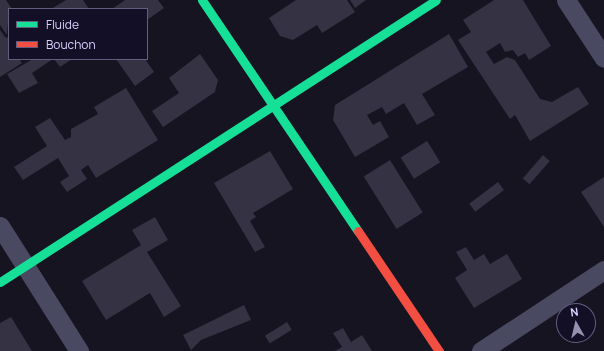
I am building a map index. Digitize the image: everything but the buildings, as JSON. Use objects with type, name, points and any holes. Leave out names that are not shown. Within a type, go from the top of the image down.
[{"type":"main road","points":[[202,0],[439,351]]},
{"type":"main road","points":[[0,282],[272,104],[436,0]]},
{"type":"street","points":[[566,0],[604,58]]},
{"type":"street","points":[[0,226],[79,351]]},
{"type":"street","points":[[481,351],[604,270]]},
{"type":"traffic: fast","points":[[202,0],[358,231]]},
{"type":"traffic: fast","points":[[0,282],[436,0]]},
{"type":"traffic: jam","points":[[358,231],[439,351]]}]
